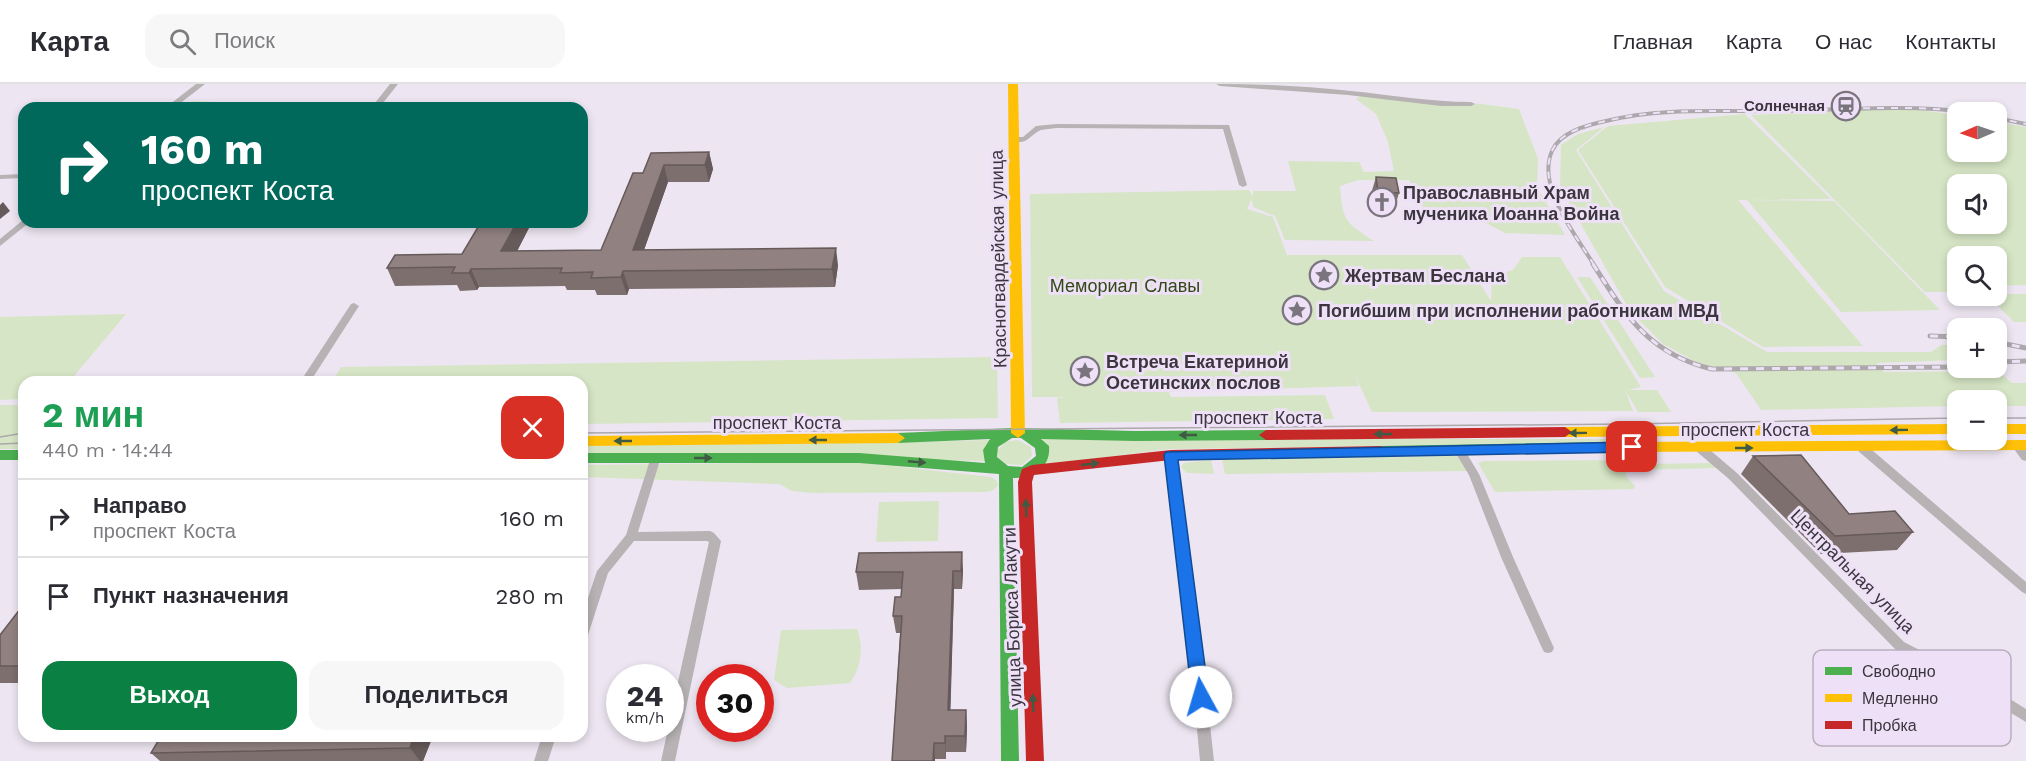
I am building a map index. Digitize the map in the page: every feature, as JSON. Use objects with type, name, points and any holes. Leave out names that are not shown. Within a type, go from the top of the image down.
[{"type":"main road","name":"Красногвардейская улица","points":[[1013,84],[1018,434]]},
{"type":"main road","name":"проспект Коста","points":[[588,441],[876,439],[1018,434],[1947,429]]},
{"type":"main road","points":[[2007,429],[2026,429]]},
{"type":"main road","points":[[1664,432],[1673,448]]},
{"type":"main road","points":[[1003,471],[993,465],[989,453],[994,441],[1018,434],[1038,441],[1043,451],[1041,462],[1029,471]]},
{"type":"main road","name":"проспект Коста","points":[[588,458],[859,458],[1003,471],[1029,471],[1171,455],[2021,445]]},
{"type":"main road","points":[[0,455],[18,455]]},
{"type":"main road","name":"улица Бориса Лакути","points":[[1003,471],[1010,761]]},
{"type":"main road","name":"улица Бориса Лакути","points":[[1029,471],[1035,761]]},
{"type":"street","points":[[177,102],[201,84]]},
{"type":"street","points":[[380,102],[394,84]]},
{"type":"street","points":[[1220,84],[1348,93],[1441,104],[1471,104]]},
{"type":"street","points":[[1014,140],[1025,139],[1039,128],[1056,126],[1226,127],[1243,185]]},
{"type":"street","points":[[0,177],[18,176]]},
{"type":"street","points":[[0,243],[19,228]]},
{"type":"street","points":[[309,376],[354,306]]},
{"type":"street","points":[[2021,445],[2026,457]]},
{"type":"street","points":[[1861,447],[2026,589]]},
{"type":"street","name":"Центральная улица","points":[[1700,448],[1730,473],[1900,646],[1908,650]]},
{"type":"street","points":[[1460,452],[1474,474],[1507,557],[1548,648]]},
{"type":"street","points":[[1171,455],[1194,634],[1207,761]]},
{"type":"street","points":[[588,617],[603,571],[631,537],[656,458]]},
{"type":"street","points":[[631,537],[710,536],[715,541],[668,761]]},
{"type":"street","name":"Центральная улица","points":[[2011,707],[2026,716]]},
{"type":"street","points":[[541,761],[547,742]]},
{"type":"green space","name":"Мемориал Славы","points":[[1360,96],[1481,104],[1519,109],[1538,159],[1537,187],[1565,235],[1505,233],[1486,223],[1428,217],[1409,180],[1358,180],[1340,186],[1342,207],[1351,225],[1374,241],[1285,240],[1275,216],[1253,207],[1252,198],[1247,209],[1273,217],[1287,255],[1462,255],[1491,301],[1492,276],[1513,270],[1522,257],[1560,257],[1641,387],[1628,390],[1657,390],[1671,412],[1638,412],[1625,390],[1633,411],[1372,412],[1355,375],[1359,386],[1169,392],[1171,397],[1325,395],[1334,419],[1060,423],[1057,398],[1067,397],[1032,397],[1030,194],[1249,190],[1253,197],[1253,191],[1296,191],[1288,161],[1359,162],[1364,172],[1394,171],[1388,142],[1376,114],[1356,99]]},
{"type":"green space","points":[[1905,108],[1947,114],[1947,162],[2007,162],[2007,124],[2026,127],[2026,285],[2007,286],[2007,246],[1947,246],[1947,292],[1925,292],[1751,115]]},
{"type":"green space","points":[[1745,114],[1831,199],[1738,200],[1863,346],[1763,347],[1665,287],[1578,150],[1608,126]]},
{"type":"green space","points":[[1604,127],[1576,150],[1664,291],[1767,352],[1931,352],[1941,345],[1947,345],[1947,360],[1876,363],[1884,372],[1947,371],[1947,378],[2006,378],[2012,383],[2026,383],[2026,406],[2007,406],[2007,390],[1947,390],[1947,406],[1761,410],[1736,373],[1696,362],[1663,344],[1630,311],[1560,187],[1561,145],[1578,134]]},
{"type":"green space","points":[[1747,200],[1834,201],[1940,310],[1841,312]]},
{"type":"green space","points":[[1577,277],[1590,277],[1655,377],[1640,378]]},
{"type":"green space","points":[[2007,294],[2026,294],[2026,322],[2014,322],[1998,306],[2007,306]]},
{"type":"green space","points":[[126,314],[74,376],[18,376],[18,399],[0,400],[0,317]]},
{"type":"green space","points":[[997,357],[998,418],[588,424],[588,376],[336,376],[341,367]]},
{"type":"green space","points":[[0,405],[18,405],[18,449],[0,449]]},
{"type":"green space","points":[[1042,439],[1617,439],[1619,443],[1169,449],[1044,465]]},
{"type":"green space","points":[[989,440],[985,461],[588,453],[588,445]]},
{"type":"green space","points":[[1018,440],[1031,447],[1032,456],[1022,465],[1006,464],[998,457],[998,450],[1005,442]]},
{"type":"green space","points":[[1460,457],[1468,471],[1225,474],[1222,459]]},
{"type":"green space","points":[[1211,460],[1214,474],[1187,473],[1181,467],[1184,463]]},
{"type":"green space","points":[[1636,460],[1642,464],[1713,463],[1719,468],[1628,470],[1625,475],[1635,486],[1634,489],[1495,492],[1478,463],[1483,461]]},
{"type":"green space","points":[[857,462],[991,477],[998,485],[987,492],[812,493],[792,491],[779,484],[588,477],[588,465]]},
{"type":"green space","points":[[939,501],[938,541],[876,542],[879,502]]},
{"type":"green space","points":[[857,629],[860,657],[857,671],[850,683],[787,688],[774,680],[781,630]]},
{"type":"building","points":[[709,152],[705,165],[664,165],[633,250],[836,248],[832,269],[623,271],[621,277],[591,278],[593,272],[560,273],[562,268],[471,269],[469,273],[452,273],[455,267],[387,268],[395,255],[462,254],[477,228],[514,228],[501,251],[601,250],[633,173],[643,173],[651,153]]},
{"type":"building","points":[[1376,177],[1396,178],[1399,193],[1378,192]]},
{"type":"building","points":[[1801,455],[1849,514],[1895,511],[1913,532],[1835,536],[1753,456]]},
{"type":"building","points":[[962,552],[961,571],[953,571],[948,710],[966,710],[965,736],[945,736],[945,743],[934,743],[933,761],[892,761],[902,616],[893,616],[895,597],[901,597],[903,572],[856,572],[859,553]]},
{"type":"building","points":[[18,612],[18,666],[0,666],[0,635]]},
{"type":"building","points":[[157,742],[412,742],[410,748],[151,753]]},
{"type":"tram line","points":[[588,433],[1626,424],[1947,418]]},
{"type":"tram line","points":[[2007,418],[2026,418]]},
{"type":"tram line","points":[[0,437],[18,434]]},
{"type":"tram line","points":[[0,444],[18,443]]},
{"type":"railway","points":[[1594,265],[1560,210],[1549,180],[1548,165],[1552,151],[1561,139],[1575,130],[1627,117],[1670,112],[1897,108],[1947,110]]},
{"type":"railway","points":[[2007,120],[2026,124]]},
{"type":"railway","points":[[1593,264],[1629,316],[1655,343],[1671,354],[1712,369],[1947,367]]},
{"type":"railway","points":[[1930,336],[1947,337]]},
{"type":"railway","points":[[2007,344],[2026,348]]},
{"type":"railway","points":[[2007,362],[2026,361]]},
{"type":"traffic: fast","points":[[898,438],[1013,433],[1135,436],[1266,435]]},
{"type":"traffic: fast","points":[[1007,435],[993,444],[990,459],[1010,473],[1031,469],[1043,457],[1042,446],[1026,435]]},
{"type":"traffic: fast","points":[[1381,451],[1618,447]]},
{"type":"traffic: fast","points":[[0,455],[18,455]]},
{"type":"traffic: fast","points":[[588,458],[859,458],[1000,469]]},
{"type":"traffic: fast","points":[[1006,473],[1010,761]]},
{"type":"traffic: slow","points":[[1013,84],[1018,433]]},
{"type":"traffic: slow","points":[[1565,432],[1947,429]]},
{"type":"traffic: slow","points":[[2007,429],[2026,429]]},
{"type":"traffic: slow","points":[[588,441],[898,438]]},
{"type":"traffic: slow","points":[[1618,447],[2026,445]]},
{"type":"traffic: jam","points":[[1266,435],[1565,432]]},
{"type":"traffic: jam","points":[[1032,470],[1171,455],[1381,451]]},
{"type":"traffic: jam","points":[[1027,473],[1025,482],[1035,761]]},
{"type":"place","name":"Солнечная","points":[[1846,106]]},
{"type":"place","name":"Православный Храм мученика Иоанна Война","points":[[1382,202]]},
{"type":"place","name":"Жертвам Беслана","points":[[1324,275]]},
{"type":"place","name":"Погибшим при исполнении работникам МВД","points":[[1297,310]]},
{"type":"place","name":"Встреча Екатериной Осетинских послов","points":[[1085,371]]},
{"type":"route","points":[[1201,697],[1171,455],[1460,452],[1632,447]]}]
